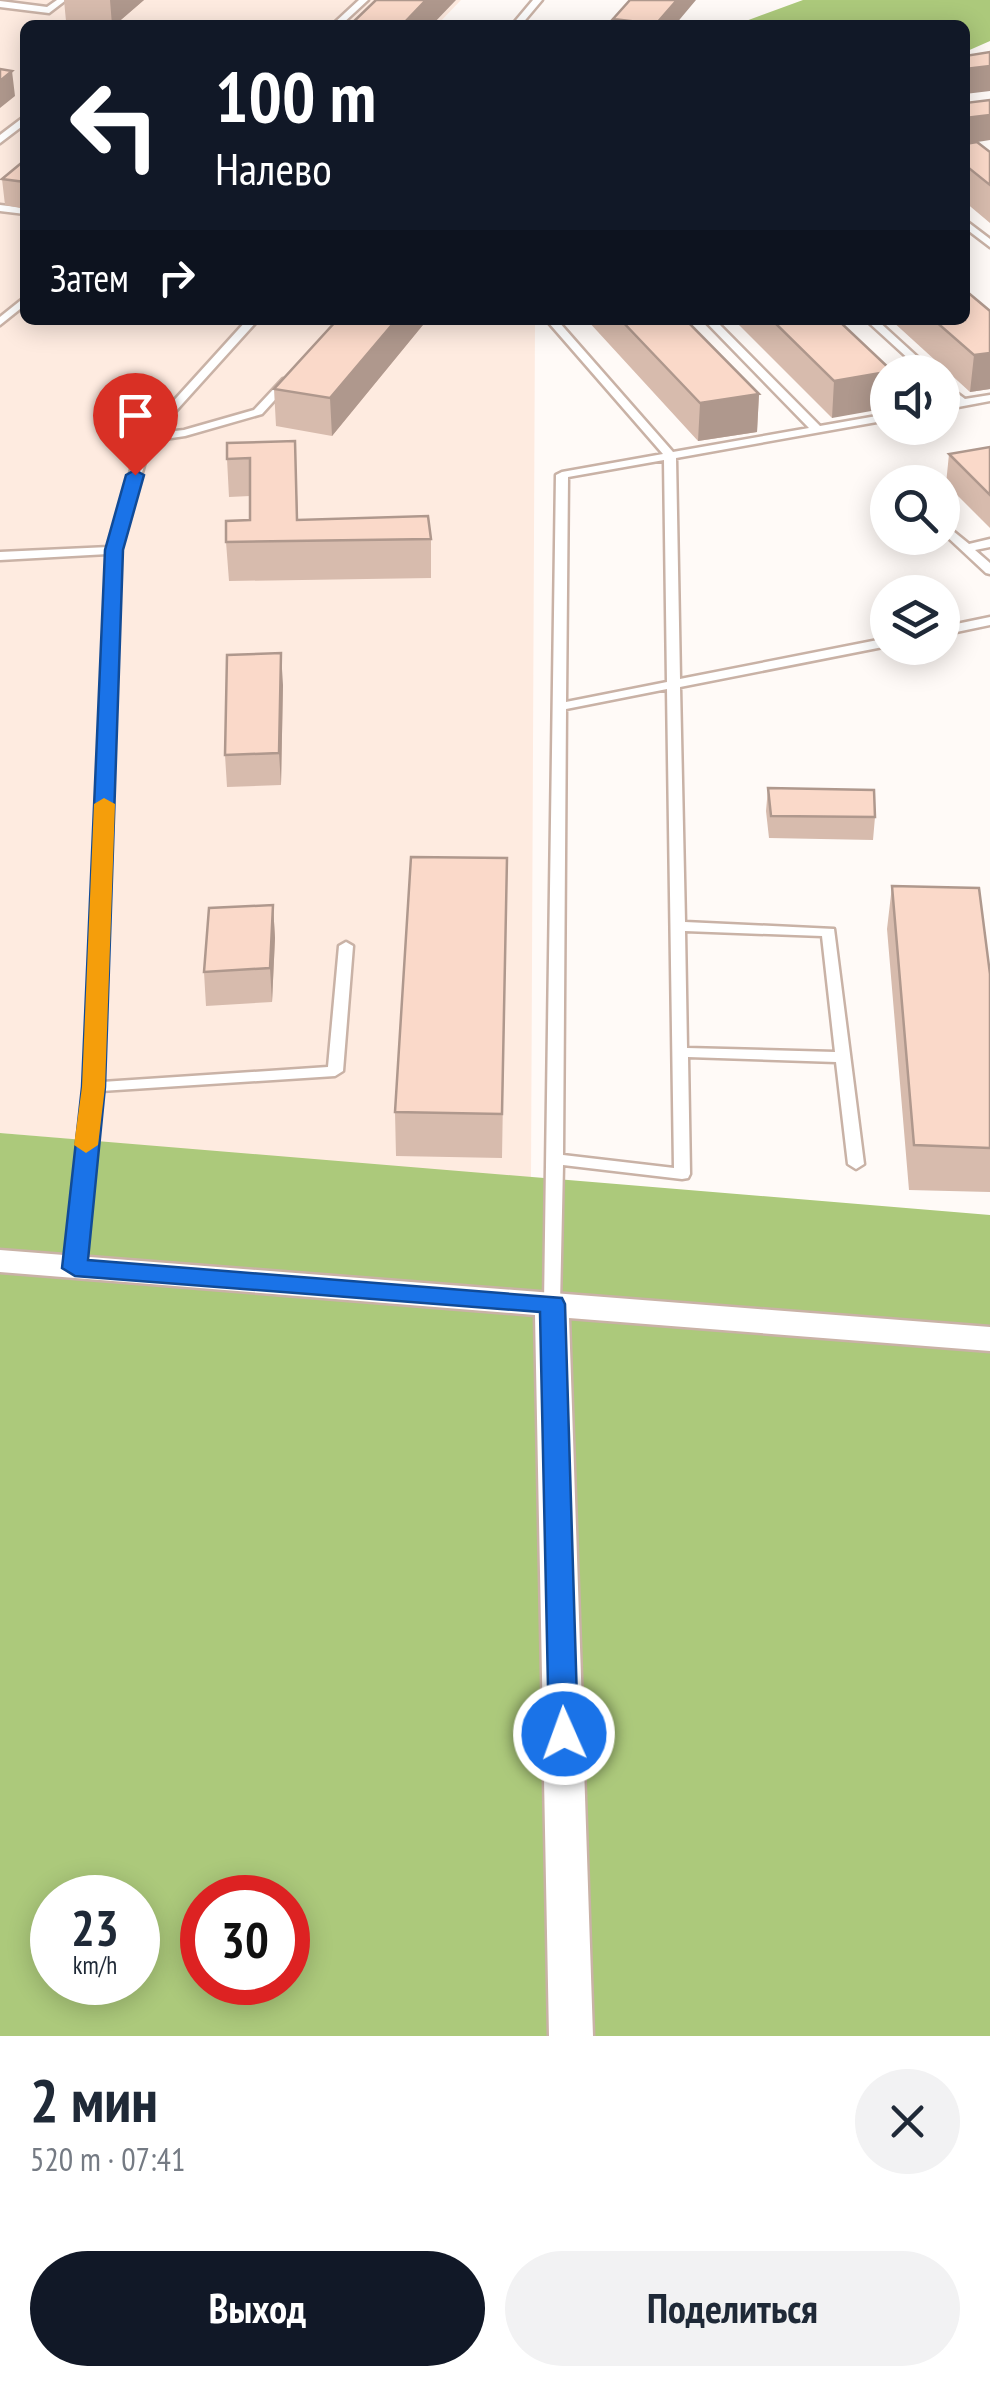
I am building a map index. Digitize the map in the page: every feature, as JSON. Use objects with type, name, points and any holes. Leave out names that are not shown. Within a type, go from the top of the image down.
[{"type":"street","points":[[0,1262],[990,1339]]},
{"type":"street","points":[[552,1304],[571,2036]]},
{"type":"lane","points":[[0,4],[50,10],[62,0]]},
{"type":"lane","points":[[342,20],[364,0]]},
{"type":"lane","points":[[520,20],[538,0]]},
{"type":"lane","points":[[0,140],[20,123]]},
{"type":"lane","points":[[970,227],[990,244]]},
{"type":"lane","points":[[0,322],[20,304]]},
{"type":"lane","points":[[75,1268],[94,1087],[114,550],[146,438],[249,325]]},
{"type":"lane","points":[[555,1158],[682,1174],[670,456],[556,325]]},
{"type":"lane","points":[[714,325],[817,429]]},
{"type":"lane","points":[[877,325],[910,355]]},
{"type":"lane","points":[[146,438],[185,433],[258,412],[295,373]]},
{"type":"lane","points":[[960,404],[990,398]]},
{"type":"lane","points":[[552,1304],[562,475],[870,420]]},
{"type":"lane","points":[[960,542],[990,570]]},
{"type":"lane","points":[[966,548],[990,543]]},
{"type":"lane","points":[[0,556],[114,550]]},
{"type":"lane","points":[[960,627],[990,621]]},
{"type":"lane","points":[[560,708],[870,646]]},
{"type":"lane","points":[[677,926],[830,932],[856,1164]]},
{"type":"lane","points":[[94,1087],[334,1072],[346,946]]},
{"type":"lane","points":[[680,1052],[844,1057]]},
{"type":"shaded area","points":[[0,0],[461,0],[442,20],[20,20],[20,325],[535,325],[531,1179],[0,1133]]},
{"type":"green space","points":[[803,0],[990,0],[990,41],[970,50],[970,20],[749,20]]},
{"type":"green space","points":[[0,1133],[990,1215],[990,2036],[0,2036]]},
{"type":"building","points":[[376,0],[426,0],[407,20],[355,20]]},
{"type":"building","points":[[630,0],[677,0],[660,20],[613,19]]},
{"type":"building","points":[[990,52],[990,66],[970,68],[970,55]]},
{"type":"building","points":[[0,69],[12,71],[0,81]]},
{"type":"building","points":[[990,100],[990,115],[970,117],[970,102]]},
{"type":"building","points":[[977,142],[990,152],[990,185],[970,169],[970,143]]},
{"type":"building","points":[[20,164],[20,181],[2,179]]},
{"type":"building","points":[[970,294],[990,311],[990,353],[974,355],[940,325],[970,325]]},
{"type":"building","points":[[332,325],[392,325],[330,398],[274,389]]},
{"type":"building","points":[[626,325],[691,325],[759,394],[700,403]]},
{"type":"building","points":[[777,325],[843,325],[875,355],[870,355],[870,375],[834,381]]},
{"type":"building","points":[[295,441],[297,520],[428,516],[431,539],[226,542],[226,521],[250,520],[250,458],[227,459],[227,443]]},
{"type":"building","points":[[990,447],[990,495],[960,465],[949,454]]},
{"type":"building","points":[[281,653],[279,753],[225,755],[227,655]]},
{"type":"building","points":[[768,788],[874,790],[875,817],[771,816]]},
{"type":"building","points":[[411,857],[507,858],[502,1114],[395,1112]]},
{"type":"building","points":[[892,886],[979,888],[990,974],[990,1148],[914,1145]]},
{"type":"building","points":[[273,905],[270,968],[204,972],[209,908]]},
{"type":"slow traffic","points":[[86,1145],[94,1087],[104,804]]},
{"type":"route","points":[[135,475],[114,550],[94,1087],[75,1268],[552,1304],[564,1734]]}]
